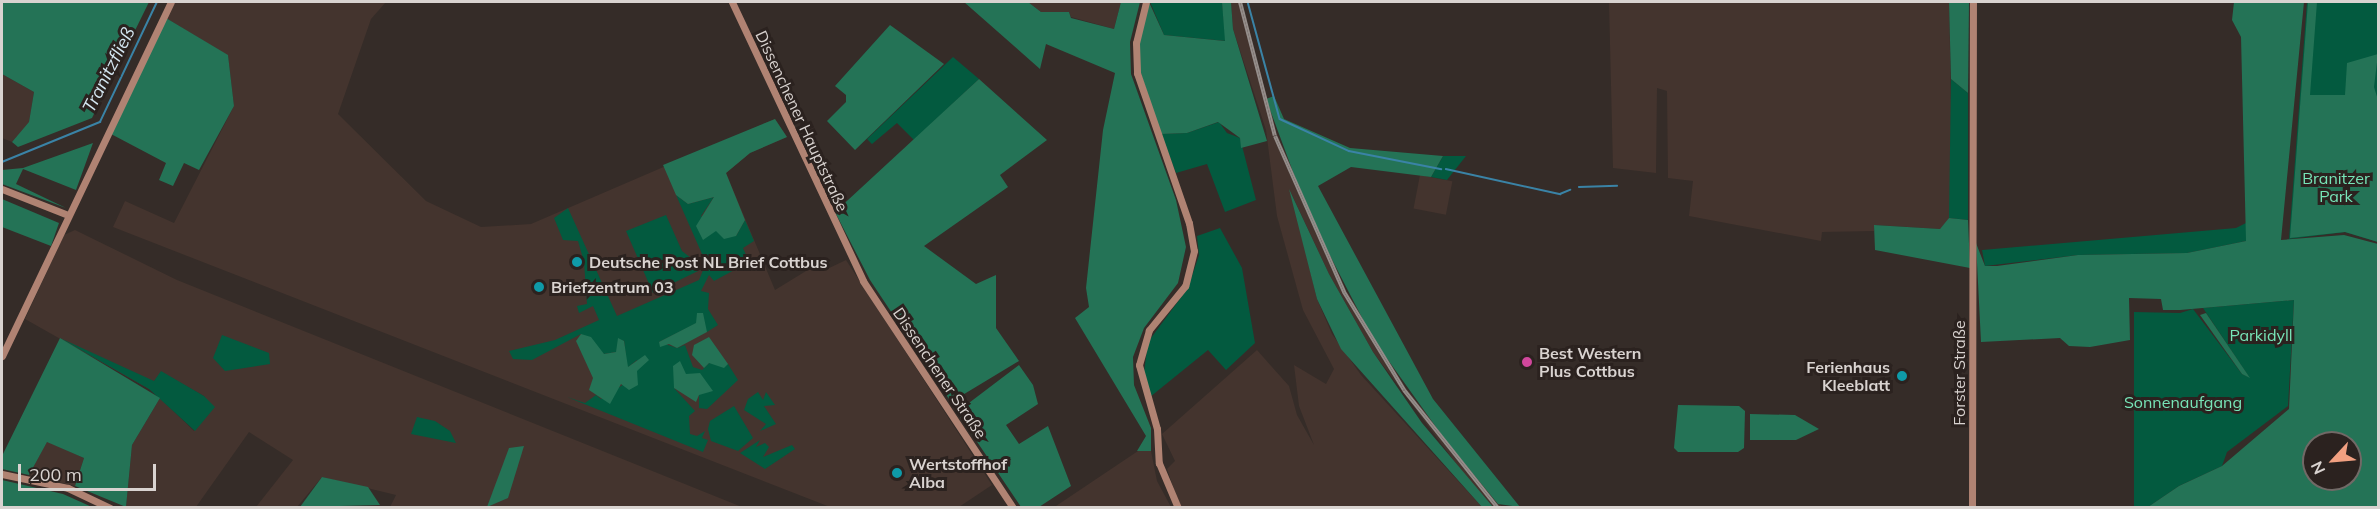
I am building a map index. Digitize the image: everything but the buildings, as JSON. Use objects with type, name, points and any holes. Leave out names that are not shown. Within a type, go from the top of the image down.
[{"type":"street","points":[[2,356],[171,2]]},
{"type":"street","name":"Dissenchener Hauptstraße","points":[[732,2],[849,252]]},
{"type":"street","points":[[1146,2],[1136,43],[1137,72],[1189,223],[1194,251],[1185,286],[1149,330],[1139,365],[1157,429],[1159,463],[1178,507]]},
{"type":"street","name":"Forster Straße","points":[[1972,507],[1973,2]]},
{"type":"street","points":[[2,189],[68,215]]},
{"type":"street","name":"Dissenchener Straße","points":[[849,252],[871,293],[1013,507]]},
{"type":"street","points":[[2,474],[68,488],[110,507]]},
{"type":"shaded area","points":[[174,2],[386,2],[371,19],[338,114],[426,201],[481,227],[531,224],[775,119],[787,137],[750,153],[726,173],[775,290],[819,263],[825,270],[846,260],[992,485],[959,507],[830,507],[113,227],[125,201],[174,223],[234,106],[228,56],[166,18]]},
{"type":"shaded area","points":[[1028,2],[1121,2],[1114,29],[1071,17],[1069,12],[1041,12]]},
{"type":"shaded area","points":[[1231,2],[1241,2],[1277,134],[1346,290],[1406,388],[1502,507],[1493,507],[1472,485],[1373,352],[1329,274],[1292,195],[1317,299],[1332,334],[1361,375],[1482,507],[1180,507],[1167,469],[1175,461],[1162,434],[1257,350],[1289,386],[1297,415],[1314,445],[1299,406],[1294,365],[1326,384],[1334,369],[1303,310],[1277,216],[1266,130],[1233,29]]},
{"type":"shaded area","points":[[1609,2],[1949,2],[1953,201],[1948,222],[1940,229],[1875,225],[1874,231],[1822,232],[1821,241],[1689,216],[1693,181],[1668,178],[1667,91],[1657,88],[1656,173],[1613,168]]},
{"type":"shaded area","points":[[2,74],[34,92],[29,123],[12,142],[2,138]]},
{"type":"shaded area","points":[[1420,175],[1452,181],[1446,215],[1414,208]]},
{"type":"shaded area","points":[[75,230],[177,280],[742,507],[390,507],[396,495],[322,477],[297,507],[256,507],[293,460],[249,432],[196,507],[126,507],[132,445],[160,398],[194,431],[210,405],[204,396],[161,372],[149,389],[25,319],[64,235]]},
{"type":"shaded area","points":[[47,441],[84,458],[75,486],[29,475]]},
{"type":"shaded area","points":[[1138,451],[1151,451],[1157,481],[1171,507],[1053,508]]},
{"type":"green space","points":[[149,2],[92,118],[18,147],[12,142],[29,122],[34,92],[2,74],[2,3]]},
{"type":"green space","points":[[964,2],[1028,2],[1041,12],[1069,12],[1071,18],[1114,29],[1121,2],[1140,2],[1130,42],[1131,74],[1176,200],[1186,247],[1178,283],[1144,328],[1133,357],[1134,385],[1151,428],[1151,451],[1137,451],[1146,436],[1075,318],[1089,307],[1086,288],[1103,130],[1115,73],[1046,44],[1040,69]]},
{"type":"green space","points":[[1149,2],[1164,35],[1225,41],[1222,2],[1231,2],[1233,29],[1267,141],[1241,148],[1240,138],[1218,122],[1187,133],[1161,134],[1138,65],[1137,43]]},
{"type":"green space","points":[[1150,2],[1222,2],[1226,41],[1164,35]]},
{"type":"green space","points":[[1949,2],[1969,2],[1968,93],[1951,79]]},
{"type":"green space","points":[[2234,2],[2304,2],[2281,240],[2344,235],[2378,244],[2378,507],[2148,507],[2179,486],[2222,466],[2289,409],[2294,300],[2163,310],[2161,299],[2129,298],[2130,340],[2090,347],[2069,346],[2060,338],[1981,342],[1976,243],[1985,266],[1997,266],[2078,255],[2187,253],[2246,241],[2241,37],[2232,20]]},
{"type":"green space","name":"Branitzer Park","points":[[2307,2],[2378,2],[2378,242],[2345,232],[2289,239]]},
{"type":"green space","name":"Branitzer Park","points":[[2308,2],[2317,2],[2310,95],[2345,95],[2347,63],[2378,54],[2374,87],[2378,100],[2378,242],[2345,232],[2290,238]]},
{"type":"green space","points":[[166,18],[228,55],[234,106],[199,170],[184,163],[173,186],[159,180],[166,163],[111,134]]},
{"type":"green space","points":[[890,25],[944,64],[855,150],[827,121],[846,102],[846,95],[835,86]]},
{"type":"green space","points":[[953,57],[979,79],[914,140],[897,123],[872,144],[867,139]]},
{"type":"green space","points":[[979,79],[1047,140],[1000,175],[1008,187],[924,246],[976,284],[996,275],[996,328],[1019,361],[951,402],[870,280],[835,212]]},
{"type":"green space","points":[[1951,79],[1968,93],[1968,220],[1949,218]]},
{"type":"green space","points":[[1274,96],[1284,119],[1350,148],[1443,156],[1431,177],[1351,167],[1318,186],[1433,399],[1520,507],[1498,504],[1446,441],[1373,339],[1309,215],[1266,99]]},
{"type":"green space","points":[[775,119],[787,137],[750,153],[726,173],[745,220],[736,236],[724,239],[716,231],[703,240],[696,226],[714,197],[688,204],[676,195],[663,165]]},
{"type":"green space","points":[[1219,122],[1227,133],[1240,138],[1256,200],[1225,212],[1207,164],[1176,173],[1161,134],[1187,133]]},
{"type":"green space","points":[[93,143],[76,190],[23,169],[16,184],[66,208],[2,184],[2,170],[23,168]]},
{"type":"green space","points":[[1443,156],[1466,156],[1447,180],[1431,177]]},
{"type":"green space","points":[[1289,189],[1329,274],[1373,352],[1422,423],[1493,507],[1482,507],[1341,349],[1317,299]]},
{"type":"green space","points":[[676,195],[688,204],[714,197],[701,216],[716,230],[736,236],[745,220],[754,241],[743,248],[749,262],[714,281],[709,275],[701,291],[709,293],[708,309],[718,325],[707,332],[697,313],[697,323],[659,342],[677,348],[685,345],[693,367],[702,370],[709,363],[728,364],[738,380],[707,409],[699,408],[699,395],[674,388],[695,411],[689,416],[690,434],[697,436],[705,431],[702,438],[708,440],[703,452],[567,397],[585,403],[596,395],[601,399],[635,377],[637,360],[627,368],[624,340],[616,352],[604,354],[581,334],[532,360],[513,359],[509,351],[555,340],[599,320],[593,306],[579,313],[577,306],[587,304],[584,262],[578,241],[563,240],[554,218],[568,208],[617,316],[699,280],[706,263]]},
{"type":"green space","points":[[2,199],[59,223],[51,246],[2,227]]},
{"type":"green space","points":[[666,215],[682,251],[696,262],[698,271],[653,293],[626,231]]},
{"type":"green space","points":[[1949,218],[1968,220],[1970,268],[1875,250],[1874,225],[1940,229]]},
{"type":"green space","points":[[2246,223],[2246,241],[2187,253],[2078,255],[1985,266],[1982,250],[2236,228]]},
{"type":"green space","points":[[1220,228],[1242,268],[1255,343],[1226,370],[1208,350],[1150,397],[1144,372],[1148,342],[1188,288],[1199,255],[1197,236]]},
{"type":"green space","points":[[2294,300],[2288,406],[2227,452],[2222,466],[2179,486],[2148,507],[2134,508],[2134,312],[2180,313],[2193,309],[2242,374],[2249,377],[2203,308]]},
{"type":"green space","points":[[697,313],[703,313],[707,332],[677,348],[669,344],[660,347],[659,342],[696,323]]},
{"type":"green space","points":[[2206,313],[2250,378],[2242,374],[2200,315]]},
{"type":"green space","points":[[581,334],[591,337],[604,354],[616,352],[618,338],[624,341],[628,367],[645,355],[649,360],[637,371],[638,385],[629,390],[621,384],[610,404],[589,390],[593,378],[576,341]]},
{"type":"green space","points":[[222,335],[269,353],[270,364],[225,371],[213,358]]},
{"type":"green space","points":[[709,337],[728,364],[724,368],[709,363],[704,368],[692,355],[694,345]]},
{"type":"green space","points":[[60,338],[154,381],[161,371],[204,396],[215,407],[195,431],[149,389]]},
{"type":"green space","points":[[60,338],[160,398],[132,445],[126,507],[75,486],[84,458],[47,442],[29,475],[2,469],[2,456]]},
{"type":"green space","points":[[680,361],[686,374],[700,373],[713,391],[699,395],[696,402],[674,388],[673,366]]},
{"type":"green space","points":[[1019,365],[1033,385],[1038,404],[1006,425],[1019,444],[1048,426],[1071,486],[1039,507],[1021,507],[957,412]]},
{"type":"green space","points":[[758,392],[763,400],[766,392],[775,405],[764,406],[776,424],[760,431],[766,424],[744,410],[748,399]]},
{"type":"green space","points":[[1678,405],[1739,406],[1745,411],[1744,448],[1738,452],[1678,452],[1674,448]]},
{"type":"green space","points":[[734,406],[753,438],[738,451],[711,441],[708,429],[710,421]]},
{"type":"green space","points":[[1750,414],[1795,415],[1819,429],[1796,440],[1750,440]]},
{"type":"green space","points":[[417,417],[435,421],[450,431],[456,443],[411,434]]},
{"type":"green space","points":[[760,440],[756,447],[765,443],[769,447],[763,457],[792,445],[795,449],[765,469],[740,453]]},
{"type":"green space","points":[[524,446],[508,498],[487,507],[509,448]]},
{"type":"green space","points":[[322,477],[368,487],[380,505],[300,507]]},
{"type":"green space","points":[[2,480],[63,494],[92,507],[2,507]]},
{"type":"waterway","name":"Tranitzfließ","points":[[2,162],[100,122],[157,2]]},
{"type":"waterway","points":[[1248,2],[1280,119],[1349,151],[1441,169]]},
{"type":"waterway","points":[[1446,169],[1560,194],[1570,190]]},
{"type":"waterway","points":[[1579,187],[1617,186]]},
{"type":"railway","points":[[1240,2],[1275,136],[1344,292],[1404,390],[1498,508]]},
{"type":"place","name":"Deutsche Post NL Brief Cottbus","points":[[577,262]]},
{"type":"place","name":"Briefzentrum 03","points":[[539,287]]},
{"type":"place","name":"Best Western Plus Cottbus","points":[[1527,362]]},
{"type":"place","name":"Ferienhaus Kleeblatt","points":[[1902,376]]},
{"type":"place","name":"Wertstoffhof Alba","points":[[897,473]]},
{"type":"park label","name":"Parkidyll","points":[[2261,335]]},
{"type":"park label","name":"Sonnenaufgang","points":[[2183,402]]}]
